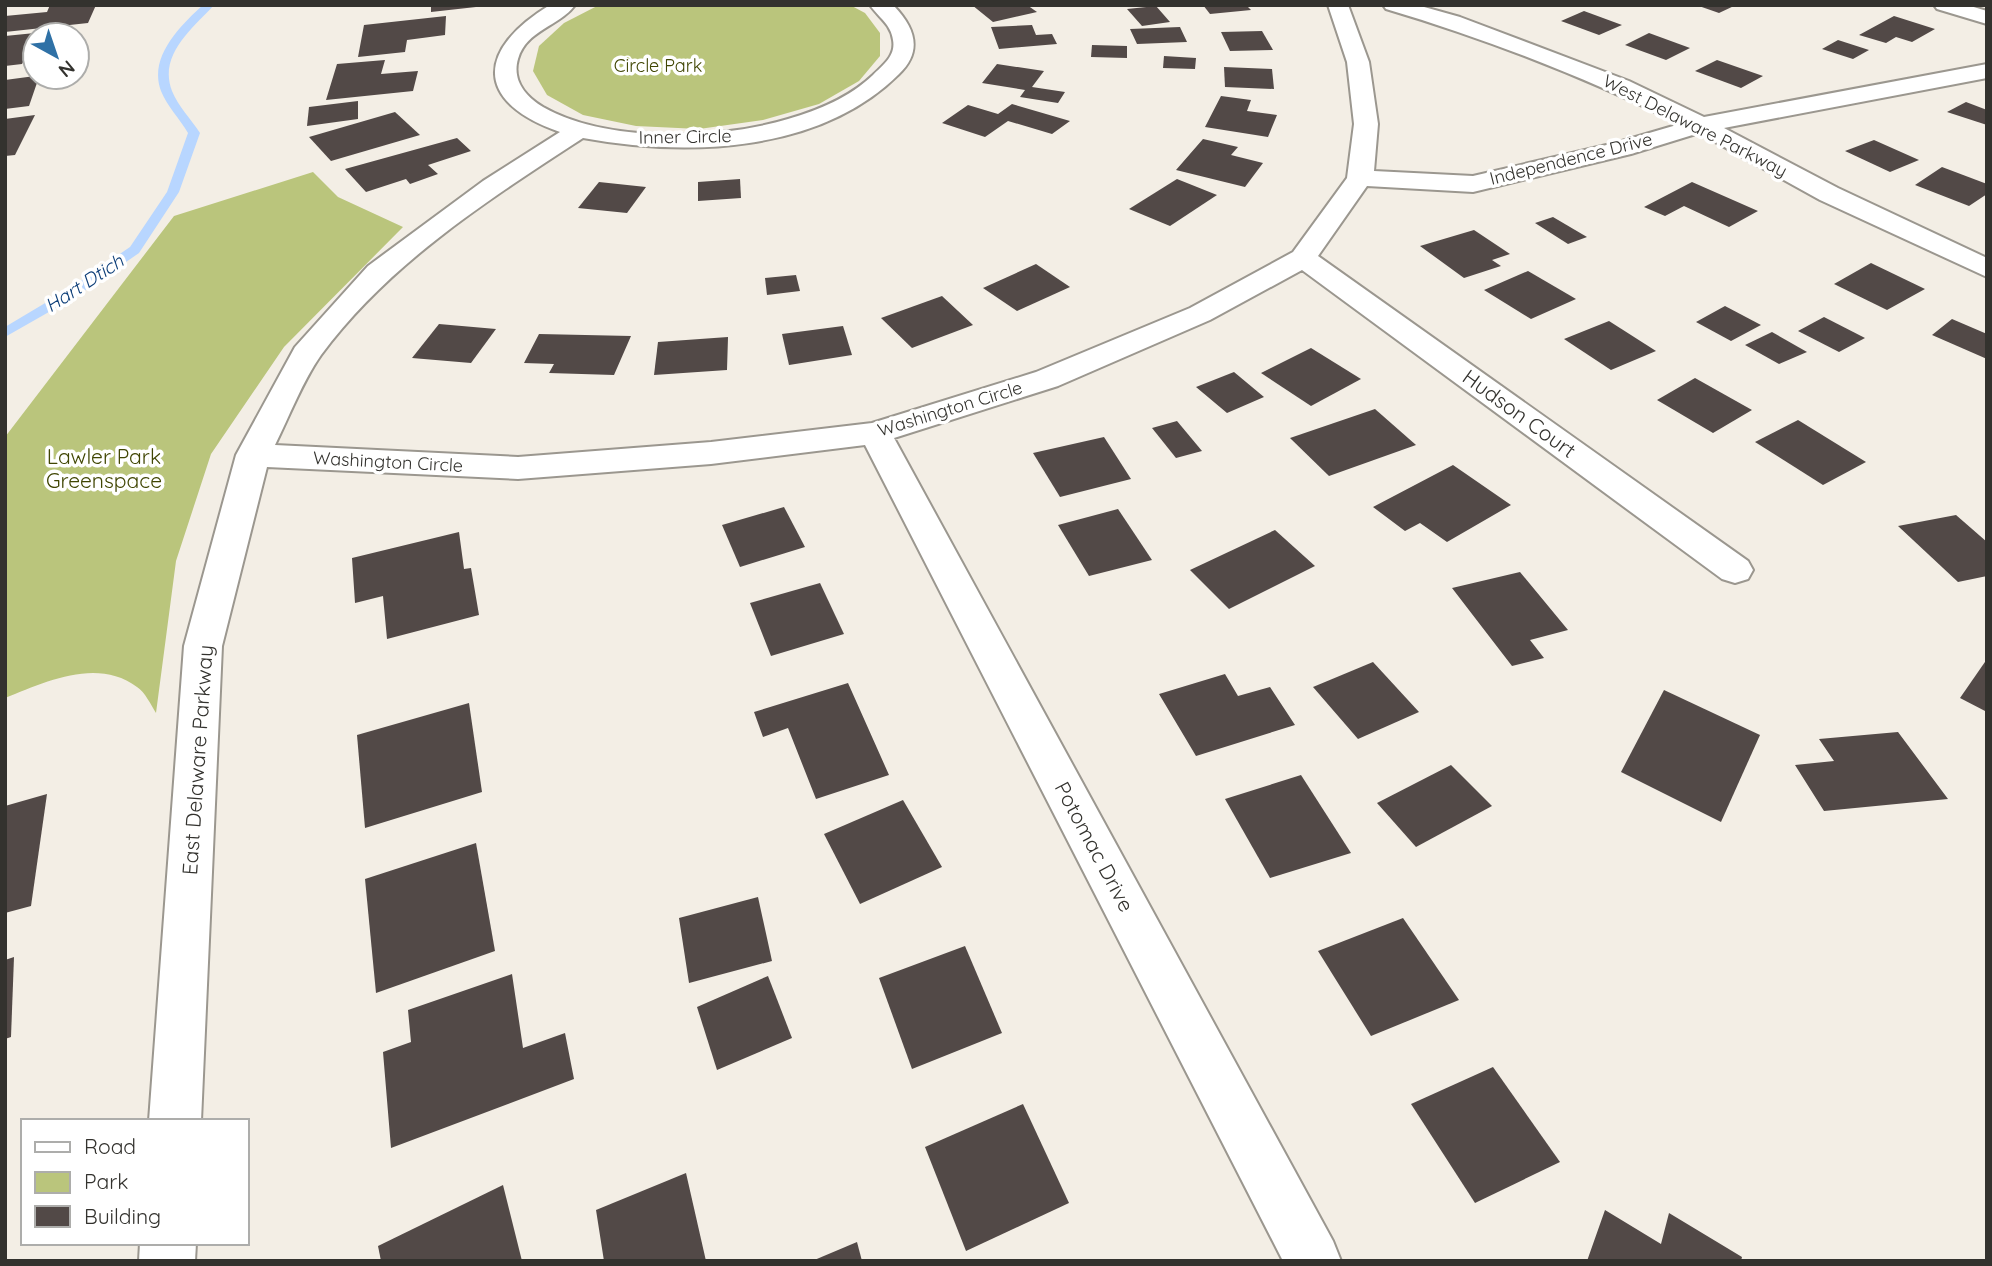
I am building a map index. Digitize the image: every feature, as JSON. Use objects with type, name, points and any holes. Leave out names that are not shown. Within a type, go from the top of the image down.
[{"type":"street","name":"Inner Circle","points":[[565,5],[527,29],[512,44],[504,60],[504,76],[512,92],[527,107],[579,130],[631,138],[690,140],[761,132],[806,121],[852,103],[884,81],[902,58],[904,35],[893,15],[880,5]]},
{"type":"street","name":"Washington Circle","points":[[253,455],[518,468],[711,453],[875,433],[1047,379],[1200,314],[1303,258],[1360,178],[1366,124],[1358,62],[1338,5]]},
{"type":"street","name":"West Delaware Parkway","points":[[1393,5],[1452,22],[1621,86],[1701,125],[1829,194],[1987,269]]},
{"type":"street","points":[[1944,5],[1987,18]]},
{"type":"street","name":"Independence Drive","points":[[1360,178],[1473,184],[1622,149],[1701,125],[1987,71]]},
{"type":"street","name":"East Delaware Parkway","points":[[175,1119],[203,646],[253,455],[306,354],[378,272],[492,186],[579,130]]},
{"type":"street","name":"Hudson Court","points":[[1303,258],[1735,570]]},
{"type":"street","name":"Potomac Drive","points":[[875,433],[1313,1261]]},
{"type":"green space","name":"Circle Park","points":[[599,5],[850,5],[865,13],[880,33],[880,56],[859,81],[819,104],[763,120],[699,129],[636,126],[583,115],[547,95],[533,71],[539,46],[564,23]]},
{"type":"green space","name":"Lawler Park Greenspace","points":[[313,172],[338,197],[403,227],[284,347],[211,454],[176,561],[156,713],[140,689],[121,678],[105,674],[71,675],[5,698],[5,437],[174,216]]},
{"type":"building","points":[[50,5],[96,5],[89,21],[21,21],[21,30],[5,32],[5,16],[47,12]]},
{"type":"building","points":[[431,5],[476,5],[476,7],[431,12]]},
{"type":"building","points":[[972,5],[1027,5],[1037,12],[993,22]]},
{"type":"building","points":[[1203,5],[1246,5],[1251,10],[1210,14]]},
{"type":"building","points":[[1696,5],[1736,5],[1719,13]]},
{"type":"building","points":[[1156,6],[1170,22],[1142,26],[1127,9]]},
{"type":"building","points":[[1584,11],[1622,25],[1599,35],[1561,21]]},
{"type":"building","points":[[446,16],[445,35],[407,40],[405,52],[358,57],[364,25]]},
{"type":"building","points":[[1894,16],[1935,29],[1912,42],[1896,37],[1886,43],[1859,35]]},
{"type":"building","points":[[1032,25],[1036,35],[1052,34],[1057,44],[999,49],[991,27]]},
{"type":"building","points":[[1180,27],[1187,42],[1137,44],[1130,29]]},
{"type":"building","points":[[1262,31],[1273,50],[1230,51],[1221,32]]},
{"type":"building","points":[[1649,33],[1690,48],[1666,60],[1625,45]]},
{"type":"building","points":[[21,34],[21,64],[5,66],[5,36]]},
{"type":"building","points":[[1838,40],[1869,50],[1853,59],[1822,49]]},
{"type":"building","points":[[1092,45],[1127,46],[1127,58],[1091,57]]},
{"type":"building","points":[[1164,56],[1196,58],[1195,69],[1163,68]]},
{"type":"building","points":[[385,60],[381,74],[418,71],[413,91],[326,100],[337,64]]},
{"type":"building","points":[[1717,60],[1763,76],[1741,88],[1695,71]]},
{"type":"building","points":[[997,64],[1044,71],[1032,87],[1065,92],[1058,103],[1020,97],[1025,90],[982,83]]},
{"type":"building","points":[[1224,67],[1272,69],[1274,89],[1225,87]]},
{"type":"building","points":[[21,78],[21,91],[34,91],[29,106],[5,109],[5,80]]},
{"type":"building","points":[[1221,96],[1251,100],[1247,111],[1277,115],[1268,137],[1205,127]]},
{"type":"building","points":[[358,101],[358,119],[307,126],[309,107]]},
{"type":"building","points":[[1966,102],[1987,110],[1987,125],[1947,112]]},
{"type":"building","points":[[1012,104],[1070,121],[1052,134],[1008,121],[985,137],[942,123],[968,105],[998,114]]},
{"type":"building","points":[[395,112],[420,135],[331,161],[309,137]]},
{"type":"building","points":[[35,115],[15,155],[5,156],[5,119]]},
{"type":"building","points":[[457,138],[471,151],[428,165],[438,174],[410,184],[406,179],[366,192],[345,169]]},
{"type":"building","points":[[1203,139],[1238,147],[1231,155],[1263,163],[1245,187],[1176,170]]},
{"type":"building","points":[[1874,140],[1919,160],[1890,172],[1845,151]]},
{"type":"building","points":[[1942,167],[1987,184],[1987,194],[1969,206],[1915,185]]},
{"type":"building","points":[[740,179],[741,198],[698,201],[698,182]]},
{"type":"building","points":[[1177,179],[1217,195],[1170,226],[1129,209]]},
{"type":"building","points":[[599,182],[646,187],[627,213],[578,208]]},
{"type":"building","points":[[1692,182],[1758,211],[1729,227],[1684,206],[1665,216],[1644,207]]},
{"type":"building","points":[[1553,217],[1587,237],[1568,244],[1535,223]]},
{"type":"building","points":[[1474,230],[1510,254],[1492,260],[1501,266],[1464,278],[1420,246]]},
{"type":"building","points":[[1871,263],[1925,289],[1887,310],[1834,284]]},
{"type":"building","points":[[1036,264],[1070,287],[1017,311],[983,288]]},
{"type":"building","points":[[1528,271],[1576,299],[1531,319],[1484,290]]},
{"type":"building","points":[[796,275],[800,291],[767,295],[765,278]]},
{"type":"building","points":[[942,296],[973,325],[912,348],[881,318]]},
{"type":"building","points":[[1725,306],[1761,325],[1731,341],[1696,322]]},
{"type":"building","points":[[1824,317],[1865,338],[1839,352],[1798,331]]},
{"type":"building","points":[[1952,319],[1987,334],[1987,359],[1932,335]]},
{"type":"building","points":[[1609,321],[1656,351],[1611,370],[1564,339]]},
{"type":"building","points":[[439,324],[496,329],[471,363],[412,358]]},
{"type":"building","points":[[843,326],[852,355],[789,365],[782,334]]},
{"type":"building","points":[[1772,332],[1807,352],[1779,364],[1745,345]]},
{"type":"building","points":[[539,334],[631,336],[614,375],[549,373],[554,364],[524,363]]},
{"type":"building","points":[[728,337],[727,370],[654,375],[658,342]]},
{"type":"building","points":[[1311,348],[1361,379],[1311,406],[1261,373]]},
{"type":"building","points":[[1234,372],[1264,397],[1227,413],[1196,387]]},
{"type":"building","points":[[1695,378],[1752,410],[1713,433],[1657,400]]},
{"type":"building","points":[[1375,409],[1416,445],[1329,476],[1290,438]]},
{"type":"building","points":[[1798,420],[1866,462],[1823,485],[1755,442]]},
{"type":"building","points":[[1177,421],[1202,451],[1176,458],[1152,428]]},
{"type":"building","points":[[1104,437],[1131,479],[1060,497],[1033,453]]},
{"type":"building","points":[[1453,465],[1511,505],[1447,542],[1420,523],[1405,531],[1373,507]]},
{"type":"building","points":[[784,507],[805,547],[740,567],[722,525]]},
{"type":"building","points":[[1118,509],[1152,560],[1089,576],[1058,525]]},
{"type":"building","points":[[1956,515],[1987,542],[1987,576],[1958,582],[1898,526]]},
{"type":"building","points":[[1275,530],[1315,566],[1229,609],[1190,570]]},
{"type":"building","points":[[459,532],[464,569],[471,568],[479,615],[387,639],[383,596],[355,603],[352,558]]},
{"type":"building","points":[[1520,572],[1568,630],[1530,640],[1544,658],[1512,666],[1452,588]]},
{"type":"building","points":[[820,583],[844,634],[771,656],[750,603]]},
{"type":"building","points":[[1987,659],[1987,712],[1960,698]]},
{"type":"building","points":[[1373,662],[1419,712],[1358,739],[1313,687]]},
{"type":"building","points":[[1225,674],[1238,696],[1270,687],[1295,725],[1196,756],[1159,694]]},
{"type":"building","points":[[848,683],[889,775],[816,799],[788,728],[763,737],[754,712]]},
{"type":"building","points":[[1664,690],[1760,735],[1721,822],[1621,772]]},
{"type":"building","points":[[469,703],[482,792],[365,828],[357,735]]},
{"type":"building","points":[[1898,732],[1948,799],[1824,811],[1795,765],[1834,761],[1819,739]]},
{"type":"building","points":[[1451,765],[1492,806],[1416,847],[1377,803]]},
{"type":"building","points":[[1301,775],[1351,853],[1270,878],[1225,799]]},
{"type":"building","points":[[47,794],[31,906],[5,913],[5,806]]},
{"type":"building","points":[[903,800],[942,867],[860,904],[824,834]]},
{"type":"building","points":[[476,843],[495,951],[376,993],[365,879]]},
{"type":"building","points":[[758,897],[772,961],[689,983],[679,918]]},
{"type":"building","points":[[1403,918],[1459,1000],[1371,1036],[1318,951]]},
{"type":"building","points":[[965,946],[1002,1033],[912,1069],[879,978]]},
{"type":"building","points":[[14,957],[11,1037],[5,1039],[5,960]]},
{"type":"building","points":[[512,974],[523,1048],[565,1033],[574,1079],[391,1148],[383,1052],[411,1042],[408,1010]]},
{"type":"building","points":[[768,976],[792,1038],[717,1070],[697,1007]]},
{"type":"building","points":[[1493,1067],[1560,1162],[1475,1203],[1411,1104]]},
{"type":"building","points":[[1023,1104],[1069,1203],[966,1251],[925,1147]]},
{"type":"building","points":[[686,1173],[706,1261],[604,1261],[596,1210]]},
{"type":"building","points":[[503,1185],[522,1261],[381,1261],[378,1246]]},
{"type":"building","points":[[1605,1210],[1661,1244],[1669,1213],[1742,1257],[1741,1261],[1587,1261]]},
{"type":"building","points":[[857,1242],[862,1261],[812,1261]]},
{"type":"waterway","name":"Hart Dtich","points":[[5,333],[72,293],[135,250],[173,192],[194,133],[167,92],[165,63],[175,41],[191,21],[209,5]]}]
